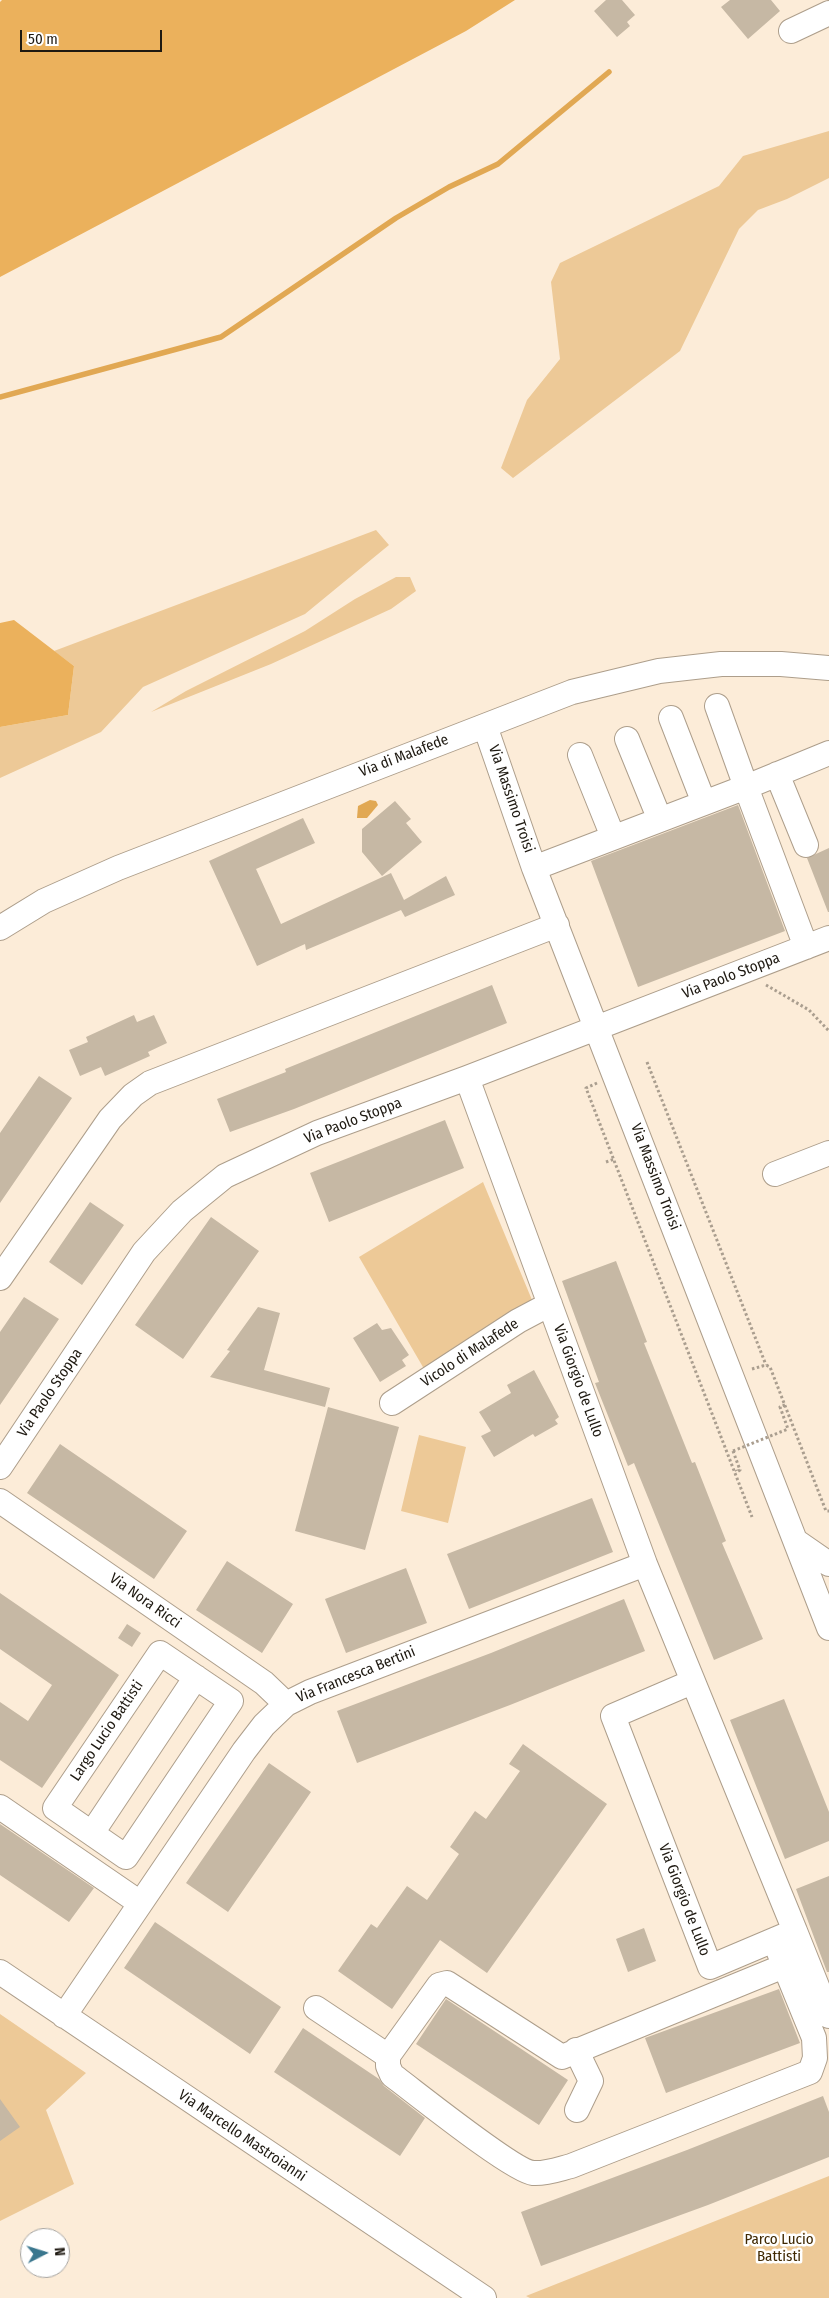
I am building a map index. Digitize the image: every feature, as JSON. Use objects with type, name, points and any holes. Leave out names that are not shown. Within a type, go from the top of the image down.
[{"type":"street","points":[[791,31],[829,13]]},
{"type":"street","name":"Via di Malafede","points":[[0,928],[44,901],[118,868],[572,692],[659,671],[721,664],[781,664],[829,668]]},
{"type":"street","points":[[717,706],[806,947]]},
{"type":"street","points":[[671,718],[704,803]]},
{"type":"street","name":"Via Massimo Troisi","points":[[485,726],[534,868],[829,1628]]},
{"type":"street","points":[[627,739],[660,820]]},
{"type":"street","points":[[580,755],[613,838]]},
{"type":"street","points":[[534,868],[776,774],[826,761]]},
{"type":"street","points":[[776,774],[806,845]]},
{"type":"street","points":[[0,1278],[110,1119],[133,1095],[150,1084],[173,1073],[557,925]]},
{"type":"street","name":"Via Paolo Stoppa","points":[[0,1467],[144,1252],[182,1212],[225,1176],[317,1133],[467,1078],[829,938]]},
{"type":"street","name":"Via Giorgio de Lullo","points":[[467,1078],[645,1564],[692,1682],[784,1936],[710,1967],[613,1716],[692,1682]]},
{"type":"street","points":[[775,1174],[829,1153]]},
{"type":"street","name":"Vicolo di Malafede","points":[[392,1403],[518,1321],[550,1304]]},
{"type":"street","name":"Via Nora Ricci","points":[[2,1506],[264,1683],[286,1704]]},
{"type":"street","points":[[797,1542],[829,1564]]},
{"type":"street","name":"Via Francesca Bertini","points":[[64,2016],[244,1751],[264,1725],[286,1704],[326,1686],[645,1564]]},
{"type":"street","name":"Largo Lucio Battisti","points":[[126,1857],[232,1701],[160,1653],[55,1808],[92,1834],[126,1857],[158,1878]]},
{"type":"street","points":[[92,1834],[196,1678]]},
{"type":"street","points":[[213,1729],[244,1751]]},
{"type":"street","points":[[0,1807],[140,1903]]},
{"type":"street","points":[[784,1936],[784,1966],[814,2038],[815,2058],[810,2072],[571,2166],[532,2173],[509,2162],[392,2075],[388,2066],[388,2056],[440,1985],[447,1984],[562,2057],[568,2057],[576,2050],[784,1966]]},
{"type":"street","points":[[784,1936],[829,2016]]},
{"type":"street","name":"Via Marcello Mastroianni","points":[[0,1972],[484,2298]]},
{"type":"street","points":[[316,2008],[388,2056]]},
{"type":"street","points":[[576,2050],[591,2081],[577,2110]]},
{"type":"path","points":[[735,974],[764,984],[793,999],[809,1010],[829,1031]]},
{"type":"path","points":[[647,1062],[766,1365],[770,1367],[826,1512],[829,1510]]},
{"type":"path","points":[[598,1083],[586,1088],[752,1517]]},
{"type":"path","points":[[606,1162],[614,1159]]},
{"type":"path","points":[[752,1370],[766,1365]]},
{"type":"path","points":[[731,1462],[733,1461],[737,1472],[740,1470],[733,1451],[788,1429],[780,1407],[785,1405]]},
{"type":"green space","points":[[829,131],[829,178],[787,199],[758,210],[739,229],[680,351],[513,478],[501,468],[527,400],[560,359],[551,282],[560,263],[719,186],[743,156]]},
{"type":"green space","points":[[376,530],[389,545],[305,614],[143,687],[101,732],[0,778],[0,727],[68,715],[74,666],[54,651]]},
{"type":"green space","points":[[396,577],[410,577],[416,591],[391,609],[271,664],[151,712],[186,691],[305,631],[355,599]]},
{"type":"green space","points":[[483,1182],[532,1300],[427,1374],[359,1257]]},
{"type":"green space","points":[[419,1435],[466,1447],[448,1523],[401,1511]]},
{"type":"green space","points":[[0,2014],[86,2073],[46,2110],[74,2184],[0,2221]]},
{"type":"green space","name":"Parco Lucio Battisti","points":[[829,2176],[829,2298],[530,2298],[526,2296]]},
{"type":"shaded area","points":[[2,0],[515,0],[466,31],[0,277],[0,2]]},
{"type":"shaded area","points":[[14,620],[74,666],[68,715],[0,727],[0,623]]},
{"type":"shaded area","points":[[370,800],[376,801],[378,805],[367,818],[357,818],[358,806]]},
{"type":"building","points":[[606,0],[622,0],[635,15],[627,22],[630,26],[617,37],[594,11]]},
{"type":"building","points":[[730,0],[771,0],[780,11],[748,39],[721,7]]},
{"type":"building","points":[[395,801],[411,819],[406,823],[422,842],[382,876],[362,852],[362,829]]},
{"type":"building","points":[[738,805],[785,931],[638,987],[591,861]]},
{"type":"building","points":[[303,818],[315,843],[256,869],[281,924],[391,873],[404,900],[446,876],[455,895],[405,917],[401,910],[306,950],[305,944],[257,966],[209,861]]},
{"type":"building","points":[[829,848],[829,912],[828,912],[807,858]]},
{"type":"building","points":[[492,985],[507,1023],[294,1109],[230,1132],[217,1099],[286,1072],[285,1069]]},
{"type":"building","points":[[134,1015],[137,1022],[154,1015],[167,1043],[148,1052],[150,1056],[105,1076],[101,1067],[80,1076],[69,1050],[88,1042],[86,1037]]},
{"type":"building","points":[[39,1076],[72,1098],[0,1203],[0,1133]]},
{"type":"building","points":[[445,1120],[464,1168],[329,1222],[310,1173]]},
{"type":"building","points":[[90,1202],[124,1225],[82,1285],[49,1262]]},
{"type":"building","points":[[211,1217],[259,1251],[183,1359],[135,1325]]},
{"type":"building","points":[[616,1261],[647,1342],[644,1343],[692,1463],[695,1462],[726,1541],[722,1543],[763,1639],[714,1660],[634,1463],[628,1466],[595,1383],[599,1382],[562,1281]]},
{"type":"building","points":[[24,1297],[59,1319],[0,1405],[0,1332]]},
{"type":"building","points":[[258,1307],[280,1313],[264,1370],[330,1388],[325,1407],[210,1377],[230,1351],[227,1350]]},
{"type":"building","points":[[377,1323],[382,1330],[391,1328],[409,1355],[402,1360],[406,1366],[380,1382],[353,1338]]},
{"type":"building","points":[[534,1370],[559,1417],[555,1420],[558,1424],[535,1437],[533,1434],[494,1457],[481,1436],[491,1431],[479,1412],[511,1393],[507,1385]]},
{"type":"building","points":[[328,1407],[399,1427],[365,1550],[295,1531]]},
{"type":"building","points":[[60,1444],[187,1531],[154,1579],[27,1493]]},
{"type":"building","points":[[592,1498],[613,1552],[469,1609],[447,1554]]},
{"type":"building","points":[[227,1561],[293,1604],[262,1653],[196,1610]]},
{"type":"building","points":[[406,1568],[427,1623],[346,1653],[325,1599]]},
{"type":"building","points":[[0,1593],[119,1675],[42,1788],[0,1760],[0,1702],[28,1721],[52,1685],[0,1649]]},
{"type":"building","points":[[624,1599],[645,1651],[357,1763],[337,1711],[491,1653]]},
{"type":"building","points":[[127,1624],[141,1633],[132,1647],[118,1638]]},
{"type":"building","points":[[784,1699],[829,1812],[829,1841],[785,1859],[730,1720]]},
{"type":"building","points":[[523,1744],[607,1804],[487,1973],[440,1940],[392,2009],[338,1971],[371,1924],[377,1928],[407,1886],[427,1900],[459,1854],[450,1847],[475,1811],[486,1819],[520,1771],[509,1764]]},
{"type":"building","points":[[269,1763],[311,1792],[228,1912],[186,1883]]},
{"type":"building","points":[[0,1824],[94,1888],[69,1922],[0,1875]]},
{"type":"building","points":[[829,1876],[829,1972],[827,1972],[796,1889]]},
{"type":"building","points":[[155,1922],[281,2007],[250,2054],[124,1968]]},
{"type":"building","points":[[644,1928],[656,1961],[628,1972],[616,1939]]},
{"type":"building","points":[[779,1989],[800,2043],[666,2093],[645,2038]]},
{"type":"building","points":[[446,1999],[568,2080],[539,2125],[416,2044]]},
{"type":"building","points":[[303,2028],[379,2079],[384,2086],[425,2118],[400,2156],[274,2072]]},
{"type":"building","points":[[823,2096],[829,2112],[829,2157],[708,2205],[541,2266],[521,2212],[687,2150]]},
{"type":"building","points":[[0,2099],[20,2127],[0,2141]]},
{"type":"waterway","points":[[0,397],[221,337],[396,218],[449,187],[498,164],[609,72]]}]
